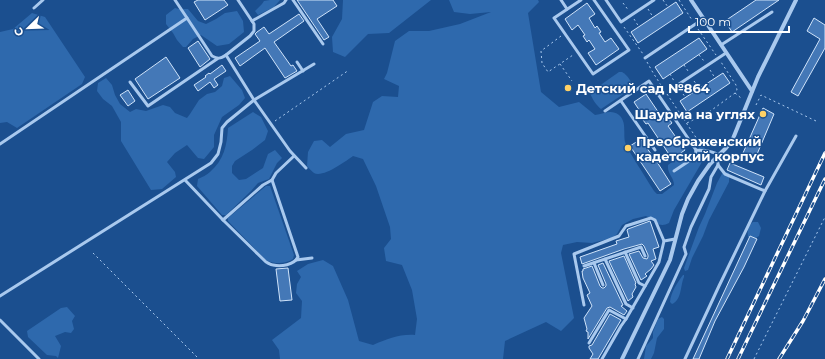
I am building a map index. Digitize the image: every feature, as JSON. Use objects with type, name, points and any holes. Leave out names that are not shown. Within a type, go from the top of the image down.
[{"type":"street","points":[[691,0],[752,91]]},
{"type":"street","points":[[622,359],[670,260],[682,214],[688,199],[710,164],[732,141],[758,77],[796,0]]},
{"type":"lane","points":[[34,8],[43,0]]},
{"type":"lane","points":[[175,0],[212,56],[217,59]]},
{"type":"lane","points":[[130,82],[148,106],[217,59],[226,55],[254,31],[254,24],[238,0]]},
{"type":"lane","points":[[252,21],[284,3],[286,0]]},
{"type":"lane","points":[[293,0],[323,44]]},
{"type":"lane","points":[[561,0],[567,9]]},
{"type":"lane","points":[[581,0],[554,18],[593,74],[629,50],[594,0]]},
{"type":"lane","points":[[606,0],[621,22],[654,0]]},
{"type":"lane","points":[[721,45],[772,12]]},
{"type":"lane","points":[[0,144],[187,18]]},
{"type":"lane","points":[[645,58],[703,19]]},
{"type":"lane","points":[[670,90],[726,53]]},
{"type":"lane","points":[[226,55],[254,100],[290,151],[306,168]]},
{"type":"lane","points":[[297,62],[303,71]]},
{"type":"lane","points":[[0,296],[210,163],[218,154],[222,128],[227,122],[254,100],[314,64]]},
{"type":"lane","points":[[605,111],[649,81],[696,150],[714,152],[718,155],[718,165],[710,177],[709,189],[691,227],[684,247],[686,254],[638,359]]},
{"type":"lane","points":[[621,100],[655,150]]},
{"type":"lane","points":[[685,359],[765,191],[796,136]]},
{"type":"lane","points":[[674,171],[694,156],[696,150]]},
{"type":"lane","points":[[223,220],[263,185],[272,180],[294,156]]},
{"type":"lane","points":[[718,165],[725,174],[765,191]]},
{"type":"lane","points":[[185,180],[266,262],[272,265],[279,265],[292,263],[296,260],[312,258]]},
{"type":"lane","points":[[272,180],[298,257],[296,260]]},
{"type":"lane","points":[[584,305],[574,254],[619,236],[626,226],[651,218],[654,220],[664,241],[658,262],[633,308],[602,359]]},
{"type":"lane","points":[[664,241],[675,239]]},
{"type":"lane","points":[[584,266],[641,246],[645,256]]},
{"type":"lane","points":[[624,252],[639,283],[645,286]]},
{"type":"lane","points":[[605,259],[626,304],[633,308]]},
{"type":"lane","points":[[594,263],[603,285]]},
{"type":"lane","points":[[589,343],[608,310],[626,319]]},
{"type":"lane","points":[[0,320],[39,359]]},
{"type":"path","points":[[663,0],[668,8]]},
{"type":"path","points":[[621,22],[702,146]]},
{"type":"path","points":[[565,34],[541,51],[542,63],[548,72],[577,52]]},
{"type":"path","points":[[560,64],[572,81]]},
{"type":"path","points":[[271,124],[349,70]]},
{"type":"path","points":[[735,93],[741,98]]},
{"type":"path","points":[[756,105],[761,95],[816,121]]},
{"type":"path","points":[[754,359],[825,217]]},
{"type":"path","points":[[93,253],[199,359]]},
{"type":"shaded area","points":[[280,0],[274,7],[258,15],[255,11],[264,1]]},
{"type":"shaded area","points":[[343,0],[431,0],[389,33],[368,34],[345,57],[333,52],[332,37],[342,19]]},
{"type":"shaded area","points":[[449,0],[538,0],[539,2],[528,13],[541,92],[559,107],[579,102],[595,115],[613,112],[619,115],[623,121],[625,142],[637,164],[657,194],[662,194],[674,185],[668,165],[675,160],[687,159],[699,150],[699,147],[701,146],[704,147],[706,151],[702,162],[674,210],[669,223],[660,225],[646,216],[633,219],[622,225],[617,234],[612,238],[592,243],[577,242],[563,245],[561,253],[574,318],[561,331],[546,322],[505,341],[503,359],[280,359],[279,350],[272,340],[301,318],[302,301],[296,293],[297,284],[301,277],[297,271],[308,264],[323,260],[333,266],[348,300],[359,341],[373,345],[399,336],[415,335],[417,319],[412,290],[402,265],[386,261],[384,248],[391,239],[390,227],[376,186],[363,159],[353,156],[334,168],[318,174],[314,173],[307,166],[308,152],[314,141],[322,140],[330,147],[346,134],[364,130],[373,102],[382,96],[398,97],[399,86],[384,79],[387,73],[395,41],[409,31],[429,31],[460,24],[491,12],[470,14],[454,12]]},
{"type":"shaded area","points":[[175,8],[188,9],[198,21],[206,24],[225,13],[237,11],[243,21],[244,32],[229,44],[217,46],[201,35],[193,39],[186,47],[183,47],[166,24],[166,15]]},
{"type":"shaded area","points":[[32,13],[45,17],[85,77],[82,84],[17,128],[7,122],[0,123],[0,32],[13,29]]},
{"type":"shaded area","points":[[619,72],[624,73],[630,79],[632,87],[601,109],[590,93]]},
{"type":"shaded area","points":[[230,76],[242,90],[245,98],[239,105],[222,117],[214,135],[214,147],[204,159],[198,158],[187,145],[175,153],[167,162],[175,172],[176,177],[162,189],[151,190],[121,141],[121,122],[112,106],[103,99],[97,91],[98,83],[106,78],[112,85],[120,104],[130,112],[136,109],[146,111],[163,105],[170,107],[175,113],[187,118],[199,100],[207,94],[215,92],[222,86],[224,78]]},
{"type":"shaded area","points":[[253,112],[261,117],[268,131],[265,140],[235,161],[232,166],[232,173],[239,180],[246,179],[263,168],[268,154],[275,150],[282,158],[277,163],[269,179],[258,183],[226,215],[222,215],[197,186],[198,179],[209,173],[222,157],[226,146],[228,128]]},
{"type":"shaded area","points":[[723,172],[729,173],[729,182],[709,220],[688,270],[685,271],[684,268],[699,227]]},
{"type":"shaded area","points":[[266,186],[270,186],[294,255],[293,259],[284,263],[267,261],[228,221],[228,218]]},
{"type":"shaded area","points":[[753,222],[758,222],[761,228],[759,236],[754,239],[748,237],[749,227]]},
{"type":"shaded area","points":[[683,275],[684,277],[678,299],[672,304],[670,302],[672,295]]},
{"type":"shaded area","points":[[67,307],[75,316],[72,321],[74,329],[71,333],[65,332],[55,336],[61,346],[58,358],[56,356],[47,355],[28,337],[27,331],[61,308]]},
{"type":"shaded area","points":[[662,317],[664,319],[664,329],[657,338],[654,353],[651,359],[644,359],[646,346],[653,338],[653,332],[658,319]]},
{"type":"building","points":[[198,0],[224,0],[228,5],[205,20],[194,2]]},
{"type":"building","points":[[297,0],[333,0],[337,6],[317,19],[329,37],[324,40]]},
{"type":"building","points":[[756,0],[779,0],[732,32],[725,21]]},
{"type":"building","points":[[676,2],[683,13],[638,43],[631,32]]},
{"type":"building","points":[[587,3],[595,14],[589,18],[595,28],[597,26],[601,32],[599,33],[605,42],[611,38],[619,49],[596,65],[588,53],[595,49],[589,40],[587,42],[583,36],[585,35],[578,25],[572,30],[565,19]]},
{"type":"building","points":[[299,14],[304,21],[274,42],[291,66],[293,65],[297,71],[285,78],[265,48],[240,66],[235,58],[260,41],[255,34],[257,32],[264,27],[269,34]]},
{"type":"building","points":[[814,18],[825,25],[825,48],[798,96],[791,92],[820,39],[807,31]]},
{"type":"building","points":[[699,38],[707,49],[663,79],[655,67]]},
{"type":"building","points":[[198,41],[210,59],[200,67],[188,48]]},
{"type":"building","points":[[166,57],[180,78],[148,99],[135,79]]},
{"type":"building","points":[[222,65],[226,71],[214,79],[218,85],[214,88],[210,82],[198,91],[194,85]]},
{"type":"building","points":[[723,73],[730,83],[687,112],[680,101]]},
{"type":"building","points":[[128,90],[135,101],[128,106],[120,95]]},
{"type":"building","points":[[646,94],[663,119],[667,116],[672,123],[668,126],[685,150],[672,159],[661,142],[659,144],[656,140],[658,138],[648,123],[646,124],[643,120],[645,119],[634,102]]},
{"type":"building","points":[[763,108],[774,114],[755,159],[743,153]]},
{"type":"building","points":[[641,139],[653,157],[656,155],[660,161],[657,162],[671,184],[660,191],[630,146]]},
{"type":"building","points":[[730,163],[764,177],[761,185],[727,170]]},
{"type":"building","points":[[650,221],[659,247],[653,249],[656,259],[651,261],[654,265],[645,274],[647,276],[641,280],[629,254],[639,251],[643,258],[647,259],[648,255],[642,244],[582,264],[580,257],[617,244],[616,241],[629,237],[628,229]]},
{"type":"building","points":[[750,236],[757,239],[715,321],[699,359],[693,359]]},
{"type":"building","points":[[624,256],[636,283],[636,287],[632,294],[633,297],[628,301],[609,261]]},
{"type":"building","points":[[603,263],[623,305],[621,306],[627,311],[624,315],[610,307],[607,308],[588,339],[588,332],[586,331],[587,329],[584,318],[592,306],[587,295],[590,293],[583,278],[582,271],[583,269],[592,266],[600,286],[604,288],[606,284],[598,265]]},
{"type":"building","points":[[288,268],[292,300],[280,301],[276,269]]},
{"type":"building","points":[[610,314],[621,320],[598,359],[590,359],[593,354],[589,346],[592,345]]},
{"type":"railway","points":[[727,359],[825,153]]},
{"type":"railway","points":[[738,359],[825,179]]},
{"type":"railway","points":[[779,359],[803,321],[825,279]]},
{"type":"place","name":"Детский сад №864","points":[[568,88]]},
{"type":"place","name":"Шаурма на углях","points":[[763,114]]},
{"type":"place","name":"Преображенский кадетский корпус","points":[[628,148]]}]
